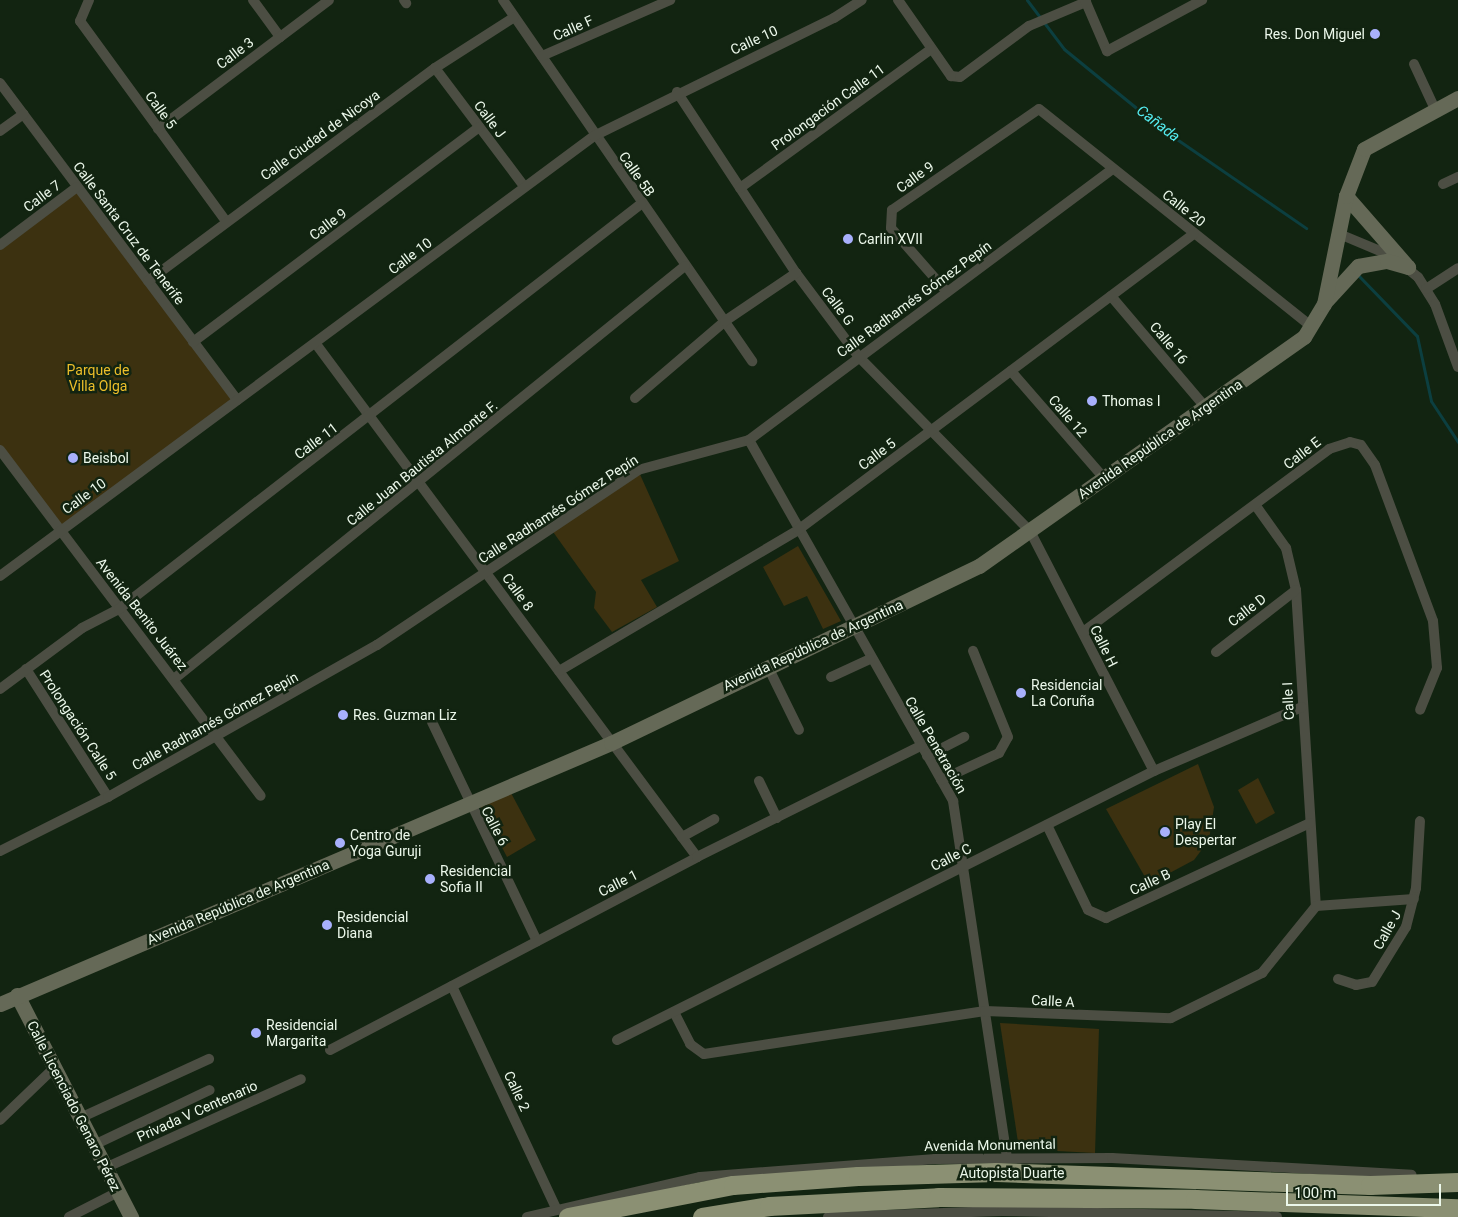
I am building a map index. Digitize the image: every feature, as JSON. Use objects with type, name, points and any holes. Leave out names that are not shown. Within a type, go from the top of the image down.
[{"type":"highway","name":"Autopista Duarte","points":[[562,1213],[733,1185],[858,1176],[996,1172],[1370,1185],[1458,1181]]},
{"type":"highway","name":"Autopista Duarte","points":[[702,1217],[824,1210],[867,1200],[1205,1212],[1233,1200],[1458,1208]]},
{"type":"highway","points":[[824,1210],[848,1216],[867,1200]]},
{"type":"highway","points":[[1205,1212],[1233,1200]]},
{"type":"main road","name":"Avenida República de Argentina","points":[[0,1004],[17,995],[469,806],[611,743],[979,566],[1030,532],[1205,407],[1312,327],[1324,304],[1346,196],[1364,149],[1458,98]]},
{"type":"main road","points":[[1346,196],[1408,267]]},
{"type":"main road","points":[[1324,304],[1358,266],[1387,260],[1408,267]]},
{"type":"main road","name":"Calle Licenciado Genaro Pérez","points":[[17,995],[131,1217]]},
{"type":"street","name":"Calle 5","points":[[89,0],[80,13],[85,29],[226,220]]},
{"type":"street","points":[[253,0],[280,37]]},
{"type":"street","name":"Calle 3","points":[[158,129],[329,0]]},
{"type":"street","name":"Calle 5B","points":[[503,0],[594,136],[752,361]]},
{"type":"street","name":"Calle F","points":[[542,56],[670,0]]},
{"type":"street","name":"Calle 10","points":[[0,576],[237,400],[316,344],[524,186],[594,136],[677,92],[834,18],[862,0]]},
{"type":"street","points":[[898,0],[951,76],[960,77],[1029,26],[1055,12],[1086,1],[1107,50],[1202,0]]},
{"type":"street","name":"Calle Ciudad de Nicoya","points":[[148,281],[226,220],[435,68],[514,18]]},
{"type":"street","name":"Prolongación Calle 11","points":[[740,188],[931,49]]},
{"type":"street","points":[[1414,64],[1435,109]]},
{"type":"street","name":"Calle J","points":[[435,68],[524,186]]},
{"type":"street","name":"Calle Santa Cruz de Tenerife","points":[[0,83],[237,400]]},
{"type":"street","name":"Calle G","points":[[677,92],[796,273],[858,356],[1030,532]]},
{"type":"street","name":"Calle 9","points":[[947,292],[891,228],[892,210],[1039,109]]},
{"type":"street","name":"Calle 20","points":[[1039,109],[1312,327]]},
{"type":"street","points":[[0,131],[23,114]]},
{"type":"street","name":"Calle 9","points":[[193,342],[479,127]]},
{"type":"street","name":"Calle Radhamés Gómez Pepín","points":[[0,851],[108,797],[378,645],[638,470],[749,440],[858,356],[1112,169]]},
{"type":"street","points":[[1443,184],[1458,177]]},
{"type":"street","name":"Calle 7","points":[[0,245],[77,187]]},
{"type":"street","name":"Calle 11","points":[[0,689],[26,669],[119,609],[370,417],[642,204]]},
{"type":"street","name":"Calle 5","points":[[558,671],[798,530],[1194,234]]},
{"type":"street","points":[[1338,234],[1375,247],[1408,267],[1426,289],[1458,366]]},
{"type":"street","name":"Calle Juan Bautista Almonte F.","points":[[174,678],[420,484],[685,266]]},
{"type":"street","points":[[1426,289],[1458,268]]},
{"type":"street","points":[[635,398],[725,321],[796,273]]},
{"type":"street","name":"Calle 16","points":[[1111,296],[1205,407]]},
{"type":"street","name":"Calle 8","points":[[316,344],[697,857]]},
{"type":"street","name":"Calle 12","points":[[1011,370],[1104,478]]},
{"type":"street","name":"Calle Penetración","points":[[749,440],[851,627],[941,780],[956,810],[1007,1158]]},
{"type":"street","name":"Calle E","points":[[1083,632],[1340,443],[1361,445],[1370,454],[1433,621],[1437,668],[1420,710]]},
{"type":"street","name":"Avenida Benito Juárez","points":[[0,450],[262,796]]},
{"type":"street","name":"Calle I","points":[[1256,506],[1286,548],[1296,590],[1316,906]]},
{"type":"street","name":"Calle H","points":[[1030,532],[1154,771]]},
{"type":"street","name":"Calle D","points":[[1216,652],[1296,590]]},
{"type":"street","points":[[941,780],[999,752],[1008,737],[973,652]]},
{"type":"street","points":[[831,677],[870,659]]},
{"type":"street","points":[[768,667],[799,730]]},
{"type":"street","name":"Prolongación Calle 5","points":[[26,669],[108,797]]},
{"type":"street","name":"Calle C","points":[[617,1040],[1154,771],[1302,707]]},
{"type":"street","name":"Calle 6","points":[[432,722],[469,806],[537,941]]},
{"type":"street","points":[[927,756],[964,737]]},
{"type":"street","name":"Calle 1","points":[[330,1050],[697,857],[921,746]]},
{"type":"street","points":[[759,781],[777,818]]},
{"type":"street","points":[[682,837],[714,819]]},
{"type":"street","name":"Calle J","points":[[1338,979],[1356,986],[1372,982],[1406,927],[1414,899],[1420,821]]},
{"type":"street","name":"Calle B","points":[[1047,825],[1088,910],[1106,918],[1310,823]]},
{"type":"street","points":[[1316,906],[1414,899]]},
{"type":"street","name":"Calle A","points":[[674,1012],[690,1044],[704,1054],[985,1011],[1171,1018],[1262,972],[1316,906]]},
{"type":"street","name":"Calle 2","points":[[452,986],[562,1213]]},
{"type":"street","points":[[80,1118],[209,1059]]},
{"type":"street","points":[[0,1120],[54,1068]]},
{"type":"street","name":"Privada V Centenario","points":[[105,1168],[301,1079]]},
{"type":"street","points":[[94,1145],[210,1090]]},
{"type":"street","name":"Avenida Monumental","points":[[528,1217],[562,1213],[725,1174],[926,1159],[1112,1158],[1458,1181]]},
{"type":"street","points":[[69,1217],[118,1192]]},
{"type":"street","points":[[848,1216],[1002,1211],[1205,1212],[1277,1217]]},
{"type":"green space","name":"Parque de Villa Olga","points":[[77,187],[237,400],[60,530],[0,450],[0,245]]},
{"type":"green space","points":[[638,470],[679,561],[641,580],[657,607],[612,632],[594,608],[596,592],[551,529]]},
{"type":"green space","points":[[798,546],[841,621],[823,629],[807,596],[784,606],[763,567]]},
{"type":"green space","name":"Play El Despertar","points":[[1198,764],[1214,807],[1209,840],[1194,860],[1149,884],[1106,809]]},
{"type":"green space","points":[[1258,778],[1275,813],[1256,824],[1238,790]]},
{"type":"green space","points":[[510,791],[536,840],[507,857],[481,807]]},
{"type":"green space","points":[[1000,1023],[1099,1029],[1095,1153],[1019,1149]]},
{"type":"waterway","name":"Cañada","points":[[1027,0],[1064,49],[1162,129],[1306,228]]},
{"type":"waterway","name":"Cañada","points":[[1358,275],[1417,336],[1431,401],[1458,442]]},
{"type":"place","name":"Res. Don Miguel","points":[[1375,34]]},
{"type":"place","name":"Carlin XVII","points":[[848,239]]},
{"type":"place","name":"Thomas I","points":[[1092,401]]},
{"type":"place","name":"Beisbol","points":[[73,458]]},
{"type":"place","name":"Residencial La Coruña","points":[[1021,693]]},
{"type":"place","name":"Res. Guzman Liz","points":[[343,715]]},
{"type":"place","name":"Play El Despertar","points":[[1165,832]]},
{"type":"place","name":"Centro de Yoga Guruji","points":[[340,843]]},
{"type":"place","name":"Residencial Sofia II","points":[[430,879]]},
{"type":"place","name":"Residencial Diana","points":[[327,925]]},
{"type":"place","name":"Residencial Margarita","points":[[256,1033]]}]
